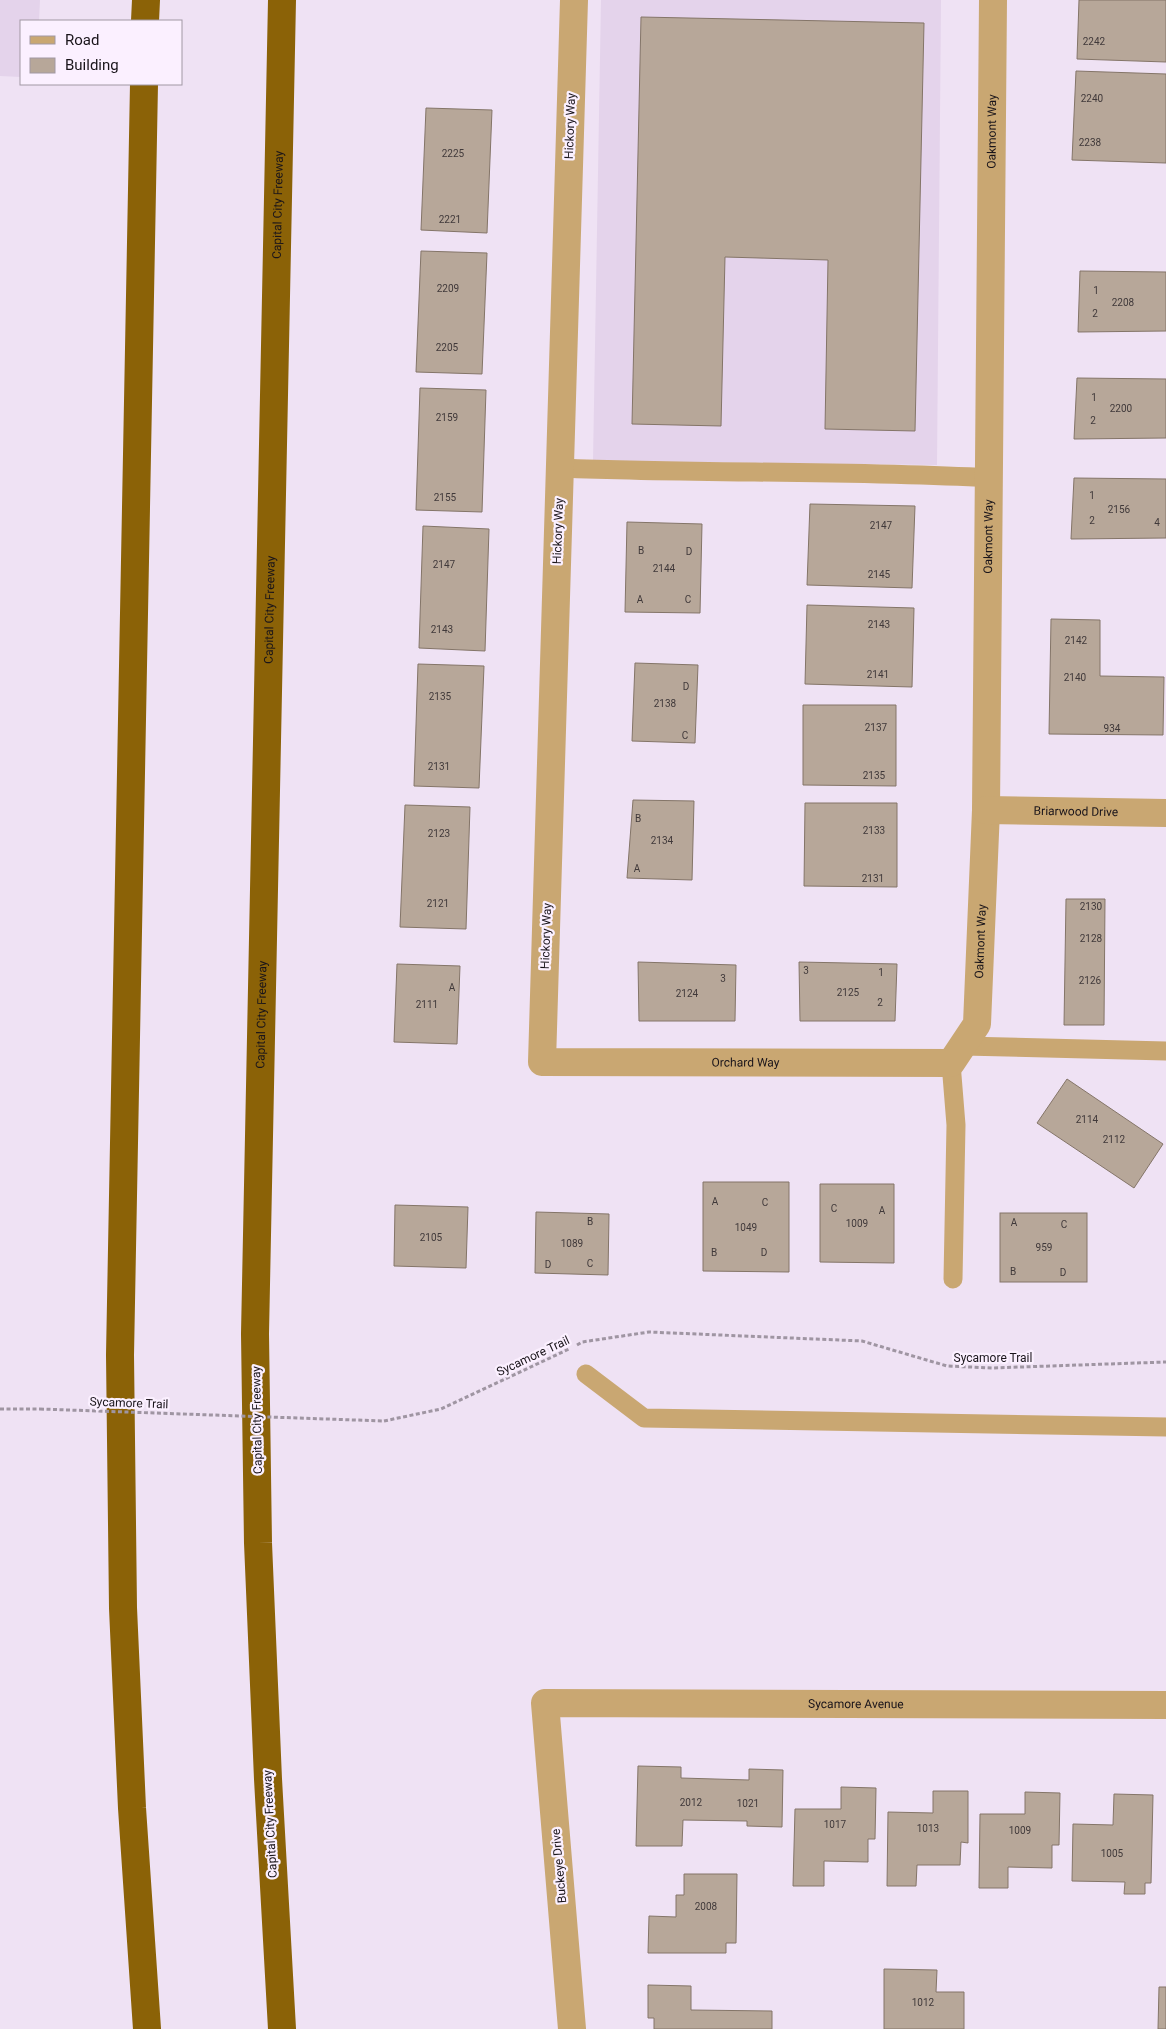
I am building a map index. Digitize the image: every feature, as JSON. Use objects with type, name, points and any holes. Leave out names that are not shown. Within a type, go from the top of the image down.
[{"type":"highway","points":[[146,0],[146,20]]},
{"type":"highway","name":"Capital City Freeway","points":[[282,0],[255,1334],[258,1543],[268,1779],[282,2029]]},
{"type":"highway","points":[[144,85],[120,1365],[123,1608],[132,1808],[147,2029]]},
{"type":"street","name":"Hickory Way","points":[[542,1062],[574,0]]},
{"type":"street","name":"Oakmont Way","points":[[957,1055],[977,1024],[986,810],[993,0]]},
{"type":"street","name":"Briarwood Drive","points":[[986,810],[1166,813]]},
{"type":"street","name":"Orchard Way","points":[[542,1062],[957,1055]]},
{"type":"street","name":"Sycamore Avenue","points":[[546,1703],[1166,1705]]},
{"type":"street","name":"Buckeye Drive","points":[[546,1703],[572,2029]]},
{"type":"lane","points":[[560,468],[651,472],[912,474],[989,478]]},
{"type":"lane","points":[[953,1279],[957,1055],[1166,1052]]},
{"type":"lane","points":[[586,1374],[644,1418],[1166,1427]]},
{"type":"path","name":"Sycamore Trail","points":[[0,1409],[384,1421],[441,1409],[582,1342],[649,1332],[862,1341],[947,1366],[992,1368],[1166,1362]]},
{"type":"shaded area","points":[[0,0],[40,0],[39,20],[20,20],[20,77],[0,76]]},
{"type":"shaded area","points":[[601,0],[941,0],[937,465],[593,461]]},
{"type":"building","points":[[1079,0],[1166,0],[1166,62],[1077,59]]},
{"type":"building","points":[[641,17],[924,23],[915,431],[825,429],[828,260],[725,257],[721,426],[632,424]]},
{"type":"building","points":[[1076,71],[1166,74],[1166,163],[1072,160]]},
{"type":"building","points":[[426,108],[492,110],[487,233],[421,230]]},
{"type":"building","points":[[421,251],[487,253],[482,374],[416,372]]},
{"type":"building","points":[[1080,271],[1166,272],[1166,331],[1078,332]]},
{"type":"building","points":[[1077,378],[1166,379],[1166,438],[1074,439]]},
{"type":"building","points":[[420,388],[486,390],[482,512],[416,510]]},
{"type":"building","points":[[1074,478],[1166,479],[1166,538],[1071,539]]},
{"type":"building","points":[[810,504],[915,506],[912,588],[807,585]]},
{"type":"building","points":[[627,522],[702,524],[700,613],[625,612]]},
{"type":"building","points":[[423,526],[489,529],[485,651],[419,648]]},
{"type":"building","points":[[807,605],[914,608],[912,687],[805,684]]},
{"type":"building","points":[[1051,619],[1100,620],[1100,676],[1164,677],[1163,735],[1049,734]]},
{"type":"building","points":[[635,663],[698,665],[695,743],[632,741]]},
{"type":"building","points":[[418,664],[484,666],[479,788],[414,786]]},
{"type":"building","points":[[803,705],[896,705],[896,786],[803,785]]},
{"type":"building","points":[[633,800],[694,801],[692,880],[627,878]]},
{"type":"building","points":[[805,803],[897,803],[897,887],[804,886]]},
{"type":"building","points":[[405,805],[470,807],[466,929],[400,927]]},
{"type":"building","points":[[1066,899],[1105,899],[1104,1025],[1064,1025]]},
{"type":"building","points":[[638,962],[736,965],[735,1021],[639,1021]]},
{"type":"building","points":[[799,962],[897,964],[895,1021],[800,1021]]},
{"type":"building","points":[[397,964],[460,966],[457,1044],[394,1042]]},
{"type":"building","points":[[1067,1079],[1163,1144],[1134,1188],[1037,1123]]},
{"type":"building","points":[[703,1182],[789,1182],[789,1272],[703,1271]]},
{"type":"building","points":[[820,1184],[894,1184],[894,1263],[820,1262]]},
{"type":"building","points":[[395,1205],[468,1207],[466,1268],[394,1266]]},
{"type":"building","points":[[536,1212],[609,1214],[608,1275],[535,1273]]},
{"type":"building","points":[[1000,1213],[1087,1213],[1087,1282],[1000,1282]]},
{"type":"building","points":[[638,1766],[681,1767],[681,1778],[749,1780],[749,1769],[783,1770],[782,1827],[747,1826],[747,1821],[683,1820],[682,1846],[636,1846]]},
{"type":"building","points":[[841,1787],[876,1788],[875,1839],[868,1839],[868,1862],[824,1861],[824,1886],[793,1886],[795,1809],[841,1809]]},
{"type":"building","points":[[933,1791],[968,1791],[968,1843],[961,1842],[960,1865],[917,1865],[916,1886],[887,1886],[888,1812],[933,1813]]},
{"type":"building","points":[[1025,1792],[1060,1793],[1059,1845],[1052,1845],[1052,1868],[1008,1867],[1008,1888],[979,1888],[980,1814],[1025,1814]]},
{"type":"building","points":[[1114,1794],[1153,1795],[1151,1883],[1145,1883],[1145,1894],[1124,1894],[1125,1882],[1072,1881],[1073,1824],[1113,1825]]},
{"type":"building","points":[[684,1874],[737,1874],[736,1943],[726,1943],[726,1953],[648,1953],[649,1916],[676,1917],[676,1895],[684,1895]]},
{"type":"building","points":[[884,1969],[937,1970],[936,1992],[964,1992],[964,2029],[884,2029]]},
{"type":"building","points":[[648,1985],[691,1986],[691,2010],[772,2011],[772,2029],[654,2029],[654,2018],[648,2018]]},
{"type":"building","points":[[1159,1987],[1166,1987],[1166,2029],[1158,2029]]}]
